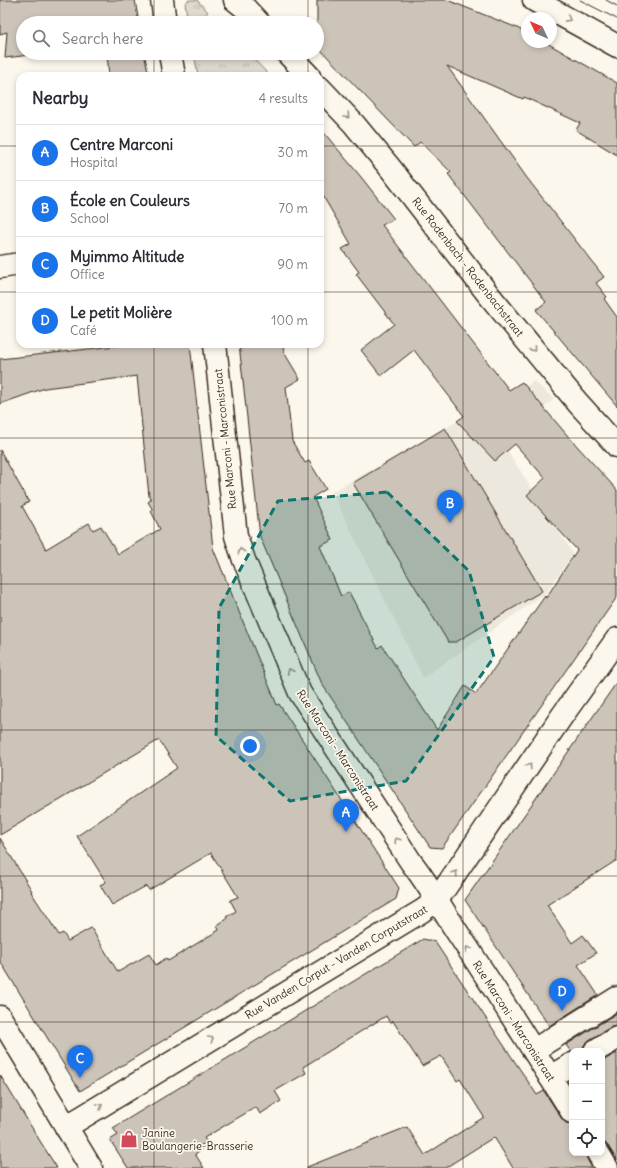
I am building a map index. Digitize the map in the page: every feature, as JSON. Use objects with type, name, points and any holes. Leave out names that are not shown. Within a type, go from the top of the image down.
[{"type":"street","points":[[162,0],[164,16]]},
{"type":"street","points":[[235,0],[252,16]]},
{"type":"street","points":[[534,0],[617,46]]},
{"type":"street","points":[[171,60],[173,72]]},
{"type":"street","points":[[294,60],[305,72]]},
{"type":"street","name":"Rue Rodenbach - Rodenbachstraat","points":[[324,92],[354,124],[387,163],[488,294],[578,403],[617,446]]},
{"type":"street","points":[[0,267],[16,265]]},
{"type":"street","name":"Rue Marconi - Marconistraat","points":[[214,348],[236,536],[244,560],[300,693],[411,862],[424,878],[569,1107]]},
{"type":"street","name":"Rue Vanden Corput - Vanden Corputstraat","points":[[66,1127],[415,915],[437,900],[562,716],[617,639]]},
{"type":"street","points":[[534,1050],[617,998]]},
{"type":"street","points":[[0,1017],[92,1168]]},
{"type":"street","points":[[600,1048],[617,1038]]},
{"type":"street","points":[[550,1077],[569,1066]]},
{"type":"street","points":[[600,1156],[607,1168]]},
{"type":"highlighted area","points":[[387,492],[469,571],[494,657],[406,781],[290,801],[216,736],[219,608],[278,501]]},
{"type":"shaded area","points":[[534,381],[554,399],[502,442],[573,554],[546,593],[423,678],[332,492],[464,418],[493,409]]},
{"type":"green space","points":[[189,0],[197,0],[208,12],[204,16],[187,16],[185,3]]},
{"type":"green space","points":[[195,60],[255,60],[266,72],[197,72]]},
{"type":"building","points":[[0,0],[135,0],[138,16],[16,16],[16,57],[5,58],[7,32],[0,34]]},
{"type":"building","points":[[317,0],[447,0],[521,30],[521,48],[556,48],[617,83],[617,155],[576,130],[580,123],[524,97],[523,99],[447,66],[527,178],[604,277],[596,283],[607,297],[604,299],[617,317],[617,406],[536,310],[546,302],[448,174],[451,172],[420,142],[414,147],[324,53],[324,16],[317,16]]},
{"type":"building","points":[[108,60],[146,60],[148,72],[109,72]]},
{"type":"building","points":[[324,133],[394,219],[382,225],[509,390],[522,382],[567,435],[617,490],[617,597],[442,848],[430,847],[322,684],[260,537],[239,348],[283,348],[285,354],[300,379],[286,387],[292,441],[305,463],[309,461],[326,489],[313,497],[333,540],[320,546],[341,596],[349,592],[378,648],[382,645],[437,730],[465,686],[476,694],[545,596],[546,598],[577,550],[527,495],[545,478],[515,444],[495,461],[457,421],[464,416],[414,350],[381,376],[361,350],[394,324],[356,274],[359,272],[342,249],[351,244],[324,198]]},
{"type":"building","points":[[98,348],[190,348],[213,548],[277,705],[279,704],[399,888],[396,899],[80,1091],[0,961],[0,838],[32,891],[31,892],[59,935],[63,933],[68,941],[91,928],[118,972],[149,954],[156,965],[166,958],[168,961],[219,930],[217,925],[236,911],[230,900],[238,897],[211,853],[149,890],[146,886],[112,905],[100,885],[106,882],[77,836],[177,768],[159,740],[0,835],[0,450],[29,502],[22,506],[46,549],[89,523],[93,530],[101,526],[118,554],[160,529],[151,511],[153,510],[148,502],[151,500],[149,496],[137,376],[45,388],[0,404],[0,359]]},
{"type":"building","points":[[445,428],[542,591],[456,642],[448,642],[353,483]]},
{"type":"building","points":[[617,682],[617,860],[547,905],[572,943],[583,935],[596,953],[578,965],[598,995],[549,1026],[465,900]]},
{"type":"building","points":[[423,939],[435,942],[537,1095],[544,1091],[562,1119],[566,1123],[569,1124],[569,1156],[586,1156],[592,1168],[513,1168],[494,1137],[445,1168],[307,1168],[407,1127],[425,1155],[484,1117],[460,1079],[457,1081],[441,1056],[422,1066],[393,1021],[390,1023],[386,1016],[303,1067],[306,1073],[275,1091],[281,1101],[260,1114],[256,1107],[204,1138],[207,1142],[200,1146],[202,1149],[195,1154],[204,1168],[128,1168],[110,1140],[118,1135],[113,1128]]},
{"type":"building","points":[[617,1013],[617,1026],[611,1027],[589,1040],[584,1045],[584,1048],[569,1049],[566,1045]]},
{"type":"building","points":[[617,1053],[617,1160],[605,1144],[605,1059]]},
{"type":"building","points":[[0,1075],[40,1141],[57,1168],[0,1168]]},
{"type":"tram line","points":[[580,0],[617,19]]},
{"type":"tram line","points":[[606,0],[617,6]]},
{"type":"place","name":"École en Couleurs","points":[[450,523]]},
{"type":"place","name":"Centre Marconi","points":[[346,832]]},
{"type":"place","name":"Le petit Molière","points":[[562,1011]]},
{"type":"place","name":"Myimmo Altitude","points":[[80,1078]]},
{"type":"place","name":"Janine Boulangerie-Brasserie","points":[[129,1139]]}]
